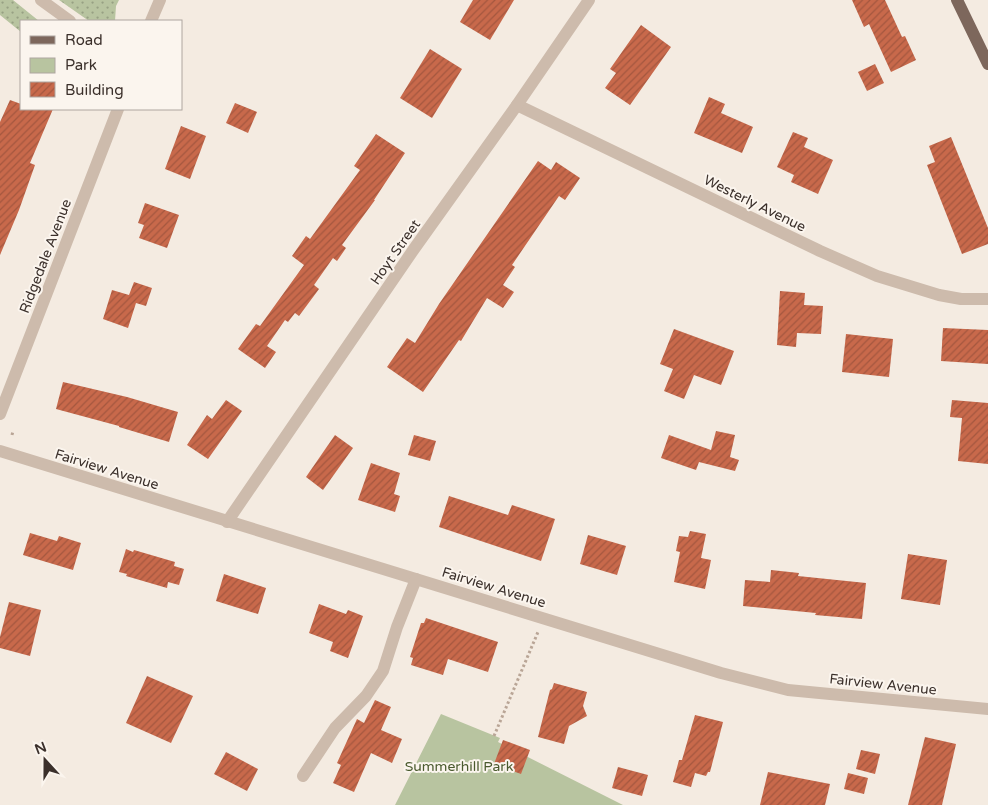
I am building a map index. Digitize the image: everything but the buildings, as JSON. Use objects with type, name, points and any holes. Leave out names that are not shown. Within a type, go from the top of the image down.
[{"type":"main road","points":[[957,0],[988,64]]},
{"type":"street","points":[[41,0],[69,20]]},
{"type":"street","points":[[151,20],[160,0]]},
{"type":"street","name":"Hoyt Street","points":[[227,522],[414,249],[589,0]]},
{"type":"street","name":"Westerly Avenue","points":[[517,105],[820,251],[877,276],[938,295],[961,299],[988,299]]},
{"type":"street","name":"Ridgedale Avenue","points":[[0,414],[118,110]]},
{"type":"street","name":"Fairview Avenue","points":[[0,451],[721,673],[788,690],[988,709]]},
{"type":"street","points":[[303,776],[335,728],[366,696],[383,671],[397,627],[416,579]]},
{"type":"path","points":[[494,736],[538,631]]},
{"type":"green space","points":[[0,0],[13,0],[38,20],[20,20],[20,31],[0,15]]},
{"type":"green space","points":[[59,0],[119,0],[116,6],[115,20],[88,20]]},
{"type":"green space","name":"Summerhill Park","points":[[441,714],[500,738],[498,742],[623,805],[395,805]]}]
